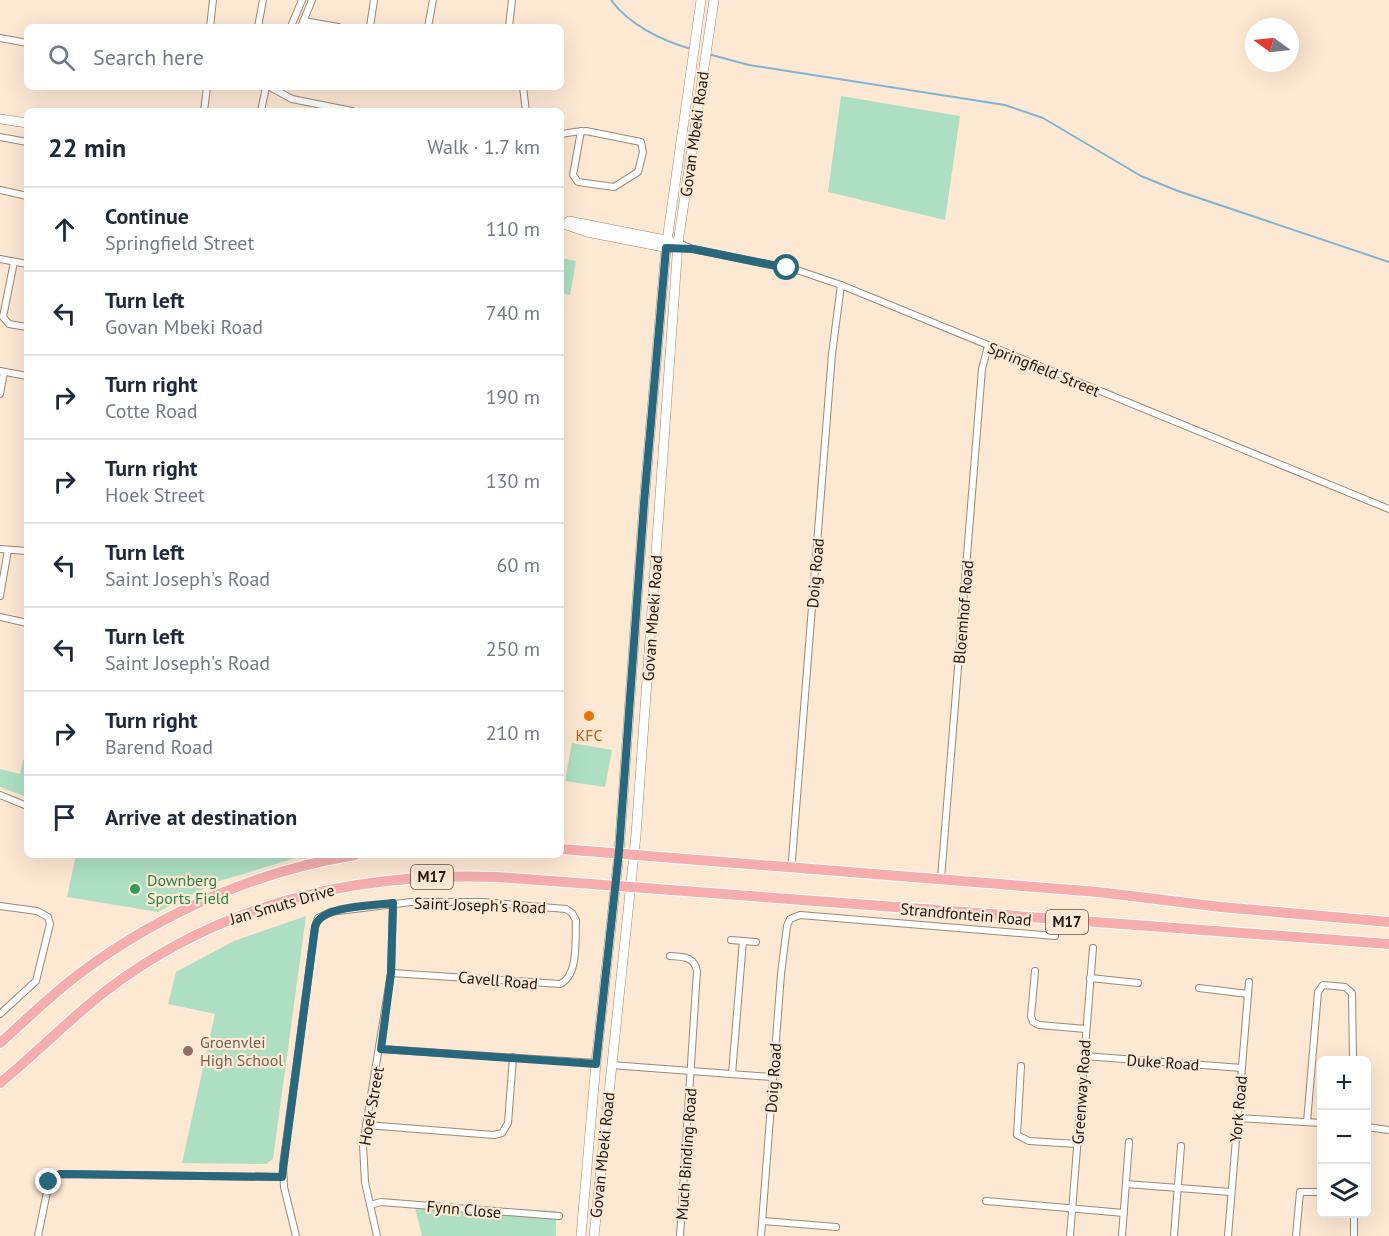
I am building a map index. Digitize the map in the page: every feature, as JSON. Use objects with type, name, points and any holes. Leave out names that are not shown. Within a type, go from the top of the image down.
[{"type":"main road","name":"Govan Mbeki Road","points":[[581,1236],[596,1064],[619,852],[644,503],[666,244],[701,0]]},
{"type":"main road","name":"Govan Mbeki Road","points":[[594,1236],[610,1065],[634,854],[678,246],[714,0]]},
{"type":"main road","points":[[0,119],[24,123]]},
{"type":"main road","points":[[564,223],[587,232],[678,246]]},
{"type":"main road","name":"M17","points":[[564,849],[619,852]]},
{"type":"main road","name":"Strandfontein Road","points":[[619,852],[941,879],[1389,922]]},
{"type":"main road","name":"Jan Smuts Drive","points":[[0,1043],[81,972],[142,932],[185,909],[251,881],[343,858]]},
{"type":"main road","name":"Jan Smuts Drive","points":[[0,1083],[129,974],[194,935],[225,920],[270,904],[346,886],[416,877],[496,877],[616,886]]},
{"type":"main road","name":"Strandfontein Road","points":[[616,886],[1389,945]]},
{"type":"street","points":[[210,24],[213,0]]},
{"type":"street","points":[[259,24],[263,0]]},
{"type":"street","points":[[292,24],[302,0]]},
{"type":"street","points":[[303,24],[312,0]]},
{"type":"street","points":[[370,24],[374,0]]},
{"type":"street","points":[[429,24],[433,0]]},
{"type":"street","points":[[509,24],[512,0]]},
{"type":"street","points":[[0,38],[24,42]]},
{"type":"street","points":[[204,108],[207,90]]},
{"type":"street","points":[[262,108],[267,90]]},
{"type":"street","points":[[274,90],[292,99],[323,108]]},
{"type":"street","points":[[523,90],[526,108]]},
{"type":"street","points":[[564,134],[581,131],[641,142],[643,152],[638,172],[614,187],[578,182],[573,175],[581,131]]},
{"type":"street","points":[[0,137],[24,141]]},
{"type":"street","points":[[0,190],[24,195]]},
{"type":"street","name":"Springfield Street","points":[[678,246],[800,272],[841,285],[1389,509]]},
{"type":"street","points":[[0,259],[24,264]]},
{"type":"street","points":[[14,262],[3,317],[9,324],[24,326]]},
{"type":"street","name":"Doig Road","points":[[792,860],[832,354],[841,285]]},
{"type":"street","name":"Bloemhof Road","points":[[941,879],[982,369],[988,346]]},
{"type":"street","points":[[0,394],[2,371],[24,375]]},
{"type":"street","points":[[0,549],[24,551]]},
{"type":"street","points":[[0,596],[8,550]]},
{"type":"street","points":[[0,617],[24,622]]},
{"type":"street","points":[[0,795],[24,805]]},
{"type":"street","name":"Saint Joseph's Road","points":[[296,1236],[282,1177],[316,923],[322,915],[393,903],[482,902],[566,909],[572,913],[576,921],[574,945]]},
{"type":"street","name":"Hoek Street","points":[[377,1236],[362,1164],[366,1125],[381,1049],[391,973],[393,903]]},
{"type":"street","points":[[0,906],[37,911],[48,917],[50,926],[38,978],[0,1012]]},
{"type":"street","name":"Doig Road","points":[[761,1236],[782,964],[789,920],[800,915],[1055,936]]},
{"type":"street","points":[[731,940],[756,942]]},
{"type":"street","points":[[732,1074],[744,941]]},
{"type":"street","name":"Cavell Road","points":[[391,973],[560,984],[566,981],[571,973],[574,945]]},
{"type":"street","name":"Greenway Road","points":[[1070,1236],[1093,948]]},
{"type":"street","name":"Much Binding Road","points":[[670,956],[692,959],[696,963],[697,971],[680,1236]]},
{"type":"street","points":[[1035,971],[1031,1016],[1033,1022],[1039,1025],[1086,1029]]},
{"type":"street","points":[[1090,978],[1138,983]]},
{"type":"street","name":"York Road","points":[[1228,1236],[1249,982]]},
{"type":"street","points":[[1307,1122],[1318,992],[1323,985],[1345,987],[1352,993],[1353,1056]]},
{"type":"street","points":[[1199,988],[1248,994]]},
{"type":"street","points":[[381,1049],[596,1064]]},
{"type":"street","name":"Duke Road","points":[[1084,1056],[1242,1068]]},
{"type":"street","points":[[366,1125],[494,1135],[502,1133],[508,1124],[513,1057]]},
{"type":"street","points":[[610,1065],[772,1077]]},
{"type":"street","points":[[1021,1066],[1017,1135],[1029,1141],[1077,1144]]},
{"type":"street","points":[[1238,1118],[1317,1123]]},
{"type":"street","points":[[1371,1128],[1389,1130]]},
{"type":"street","points":[[1122,1236],[1129,1142]]},
{"type":"street","points":[[1174,1236],[1181,1146]]},
{"type":"street","points":[[38,1236],[49,1182],[60,1174],[282,1177]]},
{"type":"street","points":[[1126,1184],[1231,1192]]},
{"type":"street","points":[[1296,1236],[1300,1192],[1317,1192]]},
{"type":"street","points":[[986,1201],[1124,1213]]},
{"type":"street","name":"Fynn Close","points":[[370,1205],[381,1203],[559,1216]]},
{"type":"street","points":[[1354,1218],[1354,1236]]},
{"type":"street","points":[[763,1221],[836,1227]]},
{"type":"green space","points":[[841,96],[960,116],[945,220],[828,192]]},
{"type":"green space","points":[[564,259],[576,261],[570,295],[564,294]]},
{"type":"green space","points":[[572,743],[612,750],[605,787],[565,781]]},
{"type":"green space","points":[[24,760],[24,796],[0,787],[0,769],[20,774]]},
{"type":"green space","name":"Downberg Sports Field","points":[[75,858],[296,858],[216,882],[158,912],[67,897]]},
{"type":"green space","points":[[306,916],[273,1159],[266,1164],[182,1163],[215,1014],[168,1004],[176,972],[234,941]]},
{"type":"green space","points":[[414,1204],[556,1211],[556,1236],[422,1236]]},
{"type":"waterway","points":[[611,0],[627,17],[647,31],[691,49]]},
{"type":"waterway","points":[[708,54],[749,65],[1005,105],[1043,118],[1141,176],[1178,191],[1389,262]]},
{"type":"place","name":"KFC","points":[[589,716]]},
{"type":"place","name":"Downberg Sports Field","points":[[135,889]]},
{"type":"place","name":"Groenvlei High School","points":[[188,1051]]},
{"type":"route","points":[[49,1182],[60,1174],[282,1177],[315,927],[318,918],[325,913],[393,903],[391,973],[381,1049],[450,1052],[596,1064],[619,852],[644,503],[666,248],[693,249],[787,268]]}]
